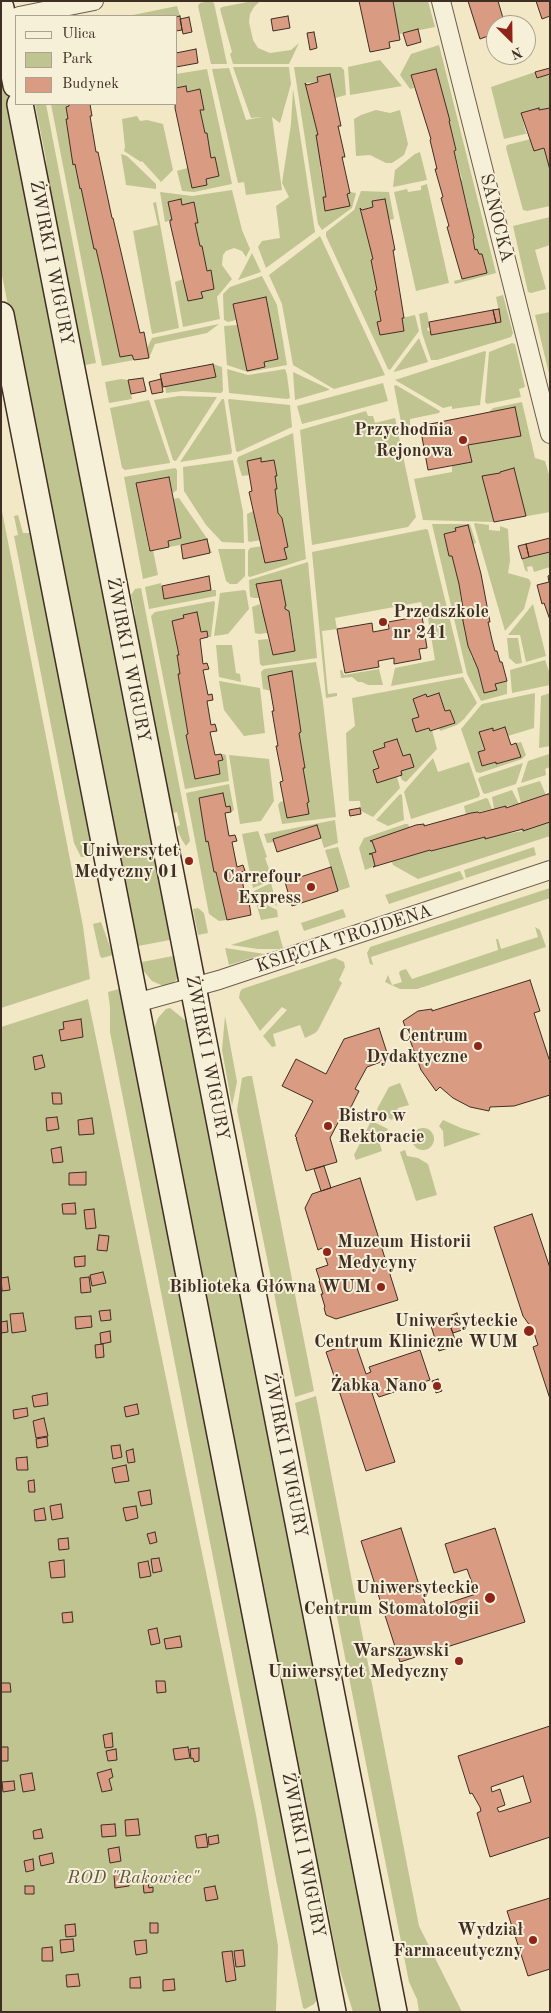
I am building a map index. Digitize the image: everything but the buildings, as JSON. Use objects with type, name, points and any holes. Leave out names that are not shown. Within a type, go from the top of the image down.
[{"type":"main road","points":[[8,16],[15,76]]},
{"type":"main road","name":"ŻWIRKI I WIGURY","points":[[20,105],[394,2012]]},
{"type":"main road","name":"ŻWIRKI I WIGURY","points":[[1,315],[332,2012]]},
{"type":"street","points":[[8,16],[94,1]]},
{"type":"street","name":"SANOCKA","points":[[441,1],[550,434]]},
{"type":"street","name":"KSIĘCIA TROJDENA","points":[[136,1004],[193,989],[550,870]]},
{"type":"green space","points":[[210,1],[214,3],[227,64],[211,64],[198,6],[200,3]]},
{"type":"green space","points":[[260,1],[250,14],[249,22],[253,40],[258,48],[270,53],[291,50],[299,43],[289,64],[233,64],[230,54],[232,52],[220,9]]},
{"type":"green space","points":[[393,1],[428,1],[435,27],[399,34]]},
{"type":"green space","points":[[177,6],[180,16],[178,15],[133,15]]},
{"type":"green space","points":[[439,45],[496,273],[455,284],[454,281],[487,273],[482,254],[475,250],[474,238],[466,209],[468,208],[460,180],[462,179],[454,151],[456,150],[441,87],[436,69],[411,75],[414,88],[410,89],[400,75],[411,54]]},
{"type":"green space","points":[[1,53],[175,939],[133,947],[1,270]]},
{"type":"green space","points":[[380,60],[402,86],[350,95],[348,67]]},
{"type":"green space","points":[[233,67],[289,67],[291,84],[280,123],[272,117],[282,190],[246,195],[244,182],[238,183],[212,69],[229,68],[246,120],[262,117],[251,118]]},
{"type":"green space","points":[[294,67],[341,67],[344,70],[346,95],[335,98],[330,74],[317,77],[318,82],[306,83],[318,135],[316,135],[322,166],[320,167],[326,197],[323,198],[325,211],[349,192],[356,193],[352,208],[322,230],[318,224]]},
{"type":"green space","points":[[207,69],[232,184],[194,192],[182,191],[177,171],[188,168],[193,188],[207,185],[206,179],[219,176],[215,157],[211,158],[207,133],[205,133],[200,110],[203,110],[199,89],[187,92],[186,86],[178,88],[178,74]]},
{"type":"green space","points":[[535,72],[537,78],[550,74],[550,108],[539,110],[539,108],[521,113],[526,133],[529,133],[504,139],[491,87]]},
{"type":"green space","points":[[293,89],[315,232],[266,268],[258,247],[262,241],[280,238],[276,206],[289,197],[282,183],[291,124]]},
{"type":"green space","points":[[35,105],[46,105],[96,363],[80,366],[49,201],[46,159]]},
{"type":"green space","points":[[51,105],[69,105],[66,107],[68,119],[66,119],[73,164],[75,164],[81,188],[120,357],[132,355],[134,360],[102,366]]},
{"type":"green space","points":[[376,110],[390,113],[400,110],[408,144],[404,155],[392,163],[386,163],[370,155],[356,156],[354,119]]},
{"type":"green space","points":[[137,116],[140,121],[147,120],[163,124],[173,170],[161,182],[142,161],[124,151],[122,119]]},
{"type":"green space","points":[[531,139],[534,151],[544,148],[550,170],[550,206],[527,211],[523,210],[506,148],[507,145]]},
{"type":"green space","points":[[420,152],[427,180],[393,187],[395,170]]},
{"type":"green space","points":[[121,154],[127,156],[156,184],[156,189],[126,185]]},
{"type":"green space","points":[[427,184],[449,283],[416,291],[394,192],[407,189],[408,192],[421,190],[421,186]]},
{"type":"green space","points":[[232,190],[242,230],[250,249],[246,257],[242,251],[234,248],[226,251],[223,255],[222,265],[232,279],[217,297],[220,319],[183,327],[175,282],[183,279],[203,297],[201,292],[214,289],[211,270],[207,271],[202,246],[200,246],[195,223],[198,222],[194,203],[182,205],[181,199],[168,202],[172,220],[165,222],[160,192],[192,196]]},
{"type":"green space","points":[[361,191],[389,192],[394,219],[389,220],[385,199],[372,201],[373,207],[362,210],[360,208],[373,259],[371,260],[377,290],[375,291],[381,321],[377,322],[380,335],[404,331],[402,318],[415,315],[419,331],[390,370],[326,236],[326,232],[354,210]]},
{"type":"green space","points":[[156,202],[179,328],[152,334],[133,231],[158,225],[153,203]]},
{"type":"green space","points":[[550,217],[550,245],[535,250],[546,289],[531,293],[528,292],[513,226]]},
{"type":"green space","points":[[320,236],[385,375],[334,389],[293,365],[282,304],[269,275]]},
{"type":"green space","points":[[252,253],[261,272],[238,280]]},
{"type":"green space","points":[[262,276],[277,305],[287,365],[248,372],[227,365],[224,326],[237,325],[247,371],[265,368],[264,362],[277,359],[266,298],[233,304],[236,320],[228,322],[224,320],[223,294],[230,287]]},
{"type":"green space","points":[[503,295],[513,333],[511,337],[437,360],[431,360],[422,333],[419,314],[427,312],[430,327],[427,328],[432,335],[501,322],[496,297]]},
{"type":"green space","points":[[550,312],[550,378],[535,315]]},
{"type":"green space","points":[[219,324],[207,333],[155,344],[149,358],[147,348],[152,338]]},
{"type":"green space","points":[[419,338],[428,362],[394,372],[394,371]]},
{"type":"green space","points":[[512,343],[515,344],[525,387],[519,389],[521,397],[487,404],[485,402],[489,352]]},
{"type":"green space","points":[[485,351],[480,405],[452,409],[452,406],[443,408],[395,380]]},
{"type":"green space","points":[[213,364],[222,367],[223,391],[221,393],[183,391],[166,393],[165,387],[215,377]]},
{"type":"green space","points":[[227,369],[248,375],[285,369],[290,398],[229,393]]},
{"type":"green space","points":[[293,372],[329,389],[329,390],[295,400]]},
{"type":"green space","points":[[121,379],[128,380],[132,399],[109,403],[105,382]]},
{"type":"green space","points":[[383,383],[388,401],[302,424],[297,406]]},
{"type":"green space","points":[[396,385],[440,411],[439,413],[410,419],[410,425],[402,427],[394,386]]},
{"type":"green space","points":[[179,396],[217,397],[176,461],[173,460],[154,400]]},
{"type":"green space","points":[[222,399],[224,399],[231,454],[180,462]]},
{"type":"green space","points":[[229,399],[290,405],[292,427],[238,452],[236,451]]},
{"type":"green space","points":[[149,400],[170,463],[125,470],[122,468],[110,408]]},
{"type":"green space","points":[[522,402],[535,458],[545,461],[550,478],[550,512],[494,522],[423,520],[414,479],[452,472],[452,465],[471,462],[468,445],[520,436],[515,408],[488,413],[493,408]]},
{"type":"green space","points":[[366,411],[368,416],[373,416],[375,423],[395,418],[416,517],[408,527],[312,545],[300,430]]},
{"type":"green space","points":[[293,433],[306,559],[250,577],[248,576],[248,551],[250,548],[262,546],[286,559],[284,548],[288,547],[282,518],[278,513],[275,489],[277,489],[275,476],[277,476],[274,460],[261,462],[261,459],[247,461],[250,475],[242,476],[237,460],[238,457]]},
{"type":"green space","points":[[233,460],[243,512],[244,543],[222,542],[206,525],[184,491],[183,467]]},
{"type":"green space","points":[[175,468],[177,470],[177,490],[173,493],[168,477],[136,483],[149,550],[153,550],[158,575],[143,579],[124,477]]},
{"type":"green space","points":[[179,498],[206,537],[212,553],[210,553],[207,540],[169,547],[168,541],[181,538],[173,499]]},
{"type":"green space","points":[[1,506],[83,926],[90,979],[1,1008]]},
{"type":"green space","points":[[253,511],[261,540],[250,542],[248,541],[247,514]]},
{"type":"green space","points":[[18,515],[23,533],[31,533],[92,824],[92,857],[81,857],[74,843],[14,536],[18,535],[14,516]]},
{"type":"green space","points":[[432,524],[470,524],[476,543],[473,544],[455,528],[456,531],[444,534],[449,556],[452,556],[459,584],[465,634],[472,658],[474,658],[478,669],[484,693],[497,690],[495,684],[507,681],[507,694],[481,701],[467,674]]},
{"type":"green space","points":[[474,524],[489,525],[489,530],[500,531],[500,526],[508,529],[510,561],[508,573],[529,579],[531,583],[524,609],[505,631]]},
{"type":"green space","points":[[428,530],[463,673],[391,686],[395,668],[435,660],[427,612],[421,602],[335,618],[337,629],[322,631],[328,694],[337,693],[337,696],[326,698],[312,552]]},
{"type":"green space","points":[[218,549],[245,549],[245,576],[237,584],[230,584],[226,581]]},
{"type":"green space","points":[[550,552],[550,567],[534,572],[532,566],[527,567],[528,572],[525,570],[522,559]]},
{"type":"green space","points":[[308,562],[317,658],[262,666],[260,664],[258,640],[268,639],[273,655],[294,651],[294,640],[289,611],[285,609],[281,580],[256,584],[259,598],[254,598],[250,597],[249,580]]},
{"type":"green space","points":[[161,583],[164,599],[211,590],[216,590],[216,596],[149,609],[145,587]]},
{"type":"green space","points":[[141,588],[190,841],[186,846],[176,827],[180,825],[177,812],[168,814],[135,648],[135,614],[131,595],[135,589]]},
{"type":"green space","points":[[246,591],[249,609],[228,634],[214,636],[220,593]]},
{"type":"green space","points":[[214,601],[211,637],[208,637],[207,631],[201,632],[197,612],[183,615],[184,618],[172,621],[179,655],[177,655],[180,674],[178,674],[188,734],[186,735],[195,779],[220,774],[218,761],[222,760],[221,754],[223,754],[226,755],[229,781],[185,789],[151,616],[155,612]]},
{"type":"green space","points":[[260,604],[261,610],[263,610],[267,633],[259,634],[255,633],[252,607]]},
{"type":"green space","points":[[533,604],[546,656],[526,662],[520,635],[508,635]]},
{"type":"green space","points":[[507,638],[518,638],[522,663],[516,664],[509,658]]},
{"type":"green space","points":[[216,645],[232,645],[236,673],[240,674],[241,682],[219,677]]},
{"type":"green space","points":[[545,660],[550,674],[550,685],[512,693],[510,670]]},
{"type":"green space","points":[[316,662],[323,702],[336,817],[282,824],[278,805],[280,802],[284,801],[287,818],[309,802],[299,733],[301,732],[294,697],[296,697],[292,671],[268,676],[271,691],[263,689],[261,672],[264,669]]},
{"type":"green space","points":[[379,669],[383,685],[368,685],[358,682],[352,677],[341,678],[340,670],[342,670],[344,675]]},
{"type":"green space","points":[[463,677],[477,703],[457,725],[440,731],[439,728],[455,722],[450,710],[445,711],[439,693],[427,697],[426,694],[413,699],[419,717],[412,719],[416,732],[429,728],[430,731],[432,730],[437,749],[406,782],[400,776],[403,756],[384,743],[385,747],[373,751],[379,768],[397,777],[400,788],[373,817],[361,811],[360,801],[349,801],[346,733],[355,726],[352,698]]},
{"type":"green space","points":[[219,681],[260,688],[265,733],[244,736],[224,710]]},
{"type":"green space","points":[[535,693],[534,728],[508,736],[505,727],[493,731],[492,728],[479,733],[485,750],[478,753],[482,766],[496,762],[497,764],[520,757],[516,743],[521,742],[526,755],[522,759],[480,773],[476,772],[461,729],[482,704]]},
{"type":"green space","points":[[550,693],[550,746],[539,748],[541,696]]},
{"type":"green space","points":[[549,754],[550,767],[545,769],[546,775],[521,783],[528,761]]},
{"type":"green space","points":[[229,755],[269,759],[274,801],[261,821],[240,824]]},
{"type":"green space","points":[[433,758],[438,772],[469,762],[480,794],[479,797],[411,819],[404,792]]},
{"type":"green space","points":[[523,763],[516,784],[483,793],[478,779],[480,777]]},
{"type":"green space","points":[[540,781],[546,795],[521,803],[517,788]]},
{"type":"green space","points":[[229,784],[234,810],[231,812],[230,806],[226,807],[223,793],[199,798],[206,841],[208,841],[227,920],[219,921],[209,914],[186,793]]},
{"type":"green space","points":[[512,790],[519,804],[494,809],[492,797]]},
{"type":"green space","points":[[400,794],[402,795],[404,820],[388,826],[376,820]]},
{"type":"green space","points":[[486,798],[492,809],[466,815],[464,806]]},
{"type":"green space","points":[[335,820],[338,843],[324,848],[317,825],[273,839],[274,842],[267,843],[264,834]]},
{"type":"green space","points":[[550,822],[550,836],[418,879],[393,865],[392,862],[430,850],[485,837],[523,831]]},
{"type":"green space","points":[[408,824],[410,828],[370,841],[372,841],[376,852],[369,854],[372,854],[375,866],[365,870],[359,848],[364,838]]},
{"type":"green space","points":[[258,831],[273,880],[253,888],[242,834]]},
{"type":"green space","points":[[338,847],[350,887],[338,891],[325,850]]},
{"type":"green space","points":[[534,847],[536,855],[466,878],[464,870]]},
{"type":"green space","points":[[460,871],[464,879],[389,904],[385,895]]},
{"type":"green space","points":[[271,883],[277,906],[255,895],[254,891]]},
{"type":"green space","points":[[550,888],[550,898],[371,957],[373,965],[370,964],[367,953],[370,947]]},
{"type":"green space","points":[[255,899],[277,910],[278,917],[261,920]]},
{"type":"green space","points":[[198,908],[204,913],[208,933],[198,935],[193,909]]},
{"type":"green space","points":[[343,909],[346,917],[304,931],[301,923]]},
{"type":"green space","points":[[101,922],[113,955],[102,958],[93,924]]},
{"type":"green space","points":[[535,927],[540,930],[546,947],[417,989],[400,989],[385,982],[388,975],[392,985],[402,982],[399,973],[406,969],[412,979],[498,950],[496,939],[498,939],[501,949],[538,937]]},
{"type":"green space","points":[[278,930],[283,948],[258,949],[231,945]]},
{"type":"green space","points":[[225,948],[265,954],[229,965]]},
{"type":"green space","points":[[178,955],[179,977],[168,985],[161,985],[152,981],[137,963]]},
{"type":"green space","points":[[335,958],[344,962],[345,967],[339,980],[342,983],[318,1030],[305,1038],[300,1025],[273,1034],[276,1046],[272,1047],[263,1036],[287,1010],[282,1007],[260,1031],[239,998],[242,989]]},
{"type":"green space","points":[[119,989],[122,991],[320,1995],[314,2004],[305,2009],[303,2008],[277,1884],[110,1032],[108,992]]},
{"type":"green space","name":"ROD \"Rakowiec\"","points":[[88,999],[256,1815],[278,1946],[276,2012],[1,2012],[1,1027]]},
{"type":"green space","points":[[170,1008],[190,1024],[383,2012],[353,2012],[338,1964],[325,1895],[311,1849],[152,1034],[158,1018],[166,1009]]},
{"type":"green space","points":[[225,1016],[237,1082],[232,1106],[222,1050]]},
{"type":"green space","points":[[252,1076],[314,1391],[295,1397],[237,1110],[242,1078]]},
{"type":"green space","points":[[400,1083],[409,1105],[398,1108],[392,1120],[379,1113],[377,1109],[389,1087]]},
{"type":"green space","points":[[443,1120],[481,1134],[444,1147],[443,1131],[439,1126]]},
{"type":"green space","points":[[374,1122],[388,1129],[380,1144],[382,1151],[356,1160],[354,1155],[370,1123]]},
{"type":"green space","points":[[423,1128],[431,1131],[434,1139],[431,1147],[423,1150],[415,1147],[412,1139],[415,1131]]},
{"type":"green space","points":[[405,1150],[407,1156],[418,1158],[428,1164],[437,1195],[416,1201],[400,1152]]},
{"type":"green space","points":[[316,1396],[419,1926],[462,2012],[419,2012],[417,1999],[409,1982],[295,1403]]},
{"type":"place","name":"Przychodnia Rejonowa","points":[[463,440]]},
{"type":"place","name":"Przedszkole nr 241","points":[[383,622]]},
{"type":"place","name":"Uniwersytet Medyczny 01","points":[[189,861]]},
{"type":"place","name":"Carrefour Express","points":[[311,887]]},
{"type":"place","name":"Centrum Dydaktyczne","points":[[478,1046]]},
{"type":"place","name":"Bistro w Rektoracie","points":[[328,1126]]},
{"type":"place","name":"Muzeum Historii Medycyny","points":[[327,1252]]},
{"type":"place","name":"Biblioteka Główna WUM","points":[[381,1287]]},
{"type":"place","name":"Uniwersyteckie Centrum Kliniczne WUM","points":[[529,1331]]},
{"type":"place","name":"Żabka Nano","points":[[437,1386]]},
{"type":"place","name":"Uniwersyteckie Centrum Stomatologii","points":[[490,1598]]},
{"type":"place","name":"Warszawski Uniwersytet Medyczny","points":[[459,1661]]},
{"type":"place","name":"Wydział Farmaceutyczny","points":[[533,1940]]}]
